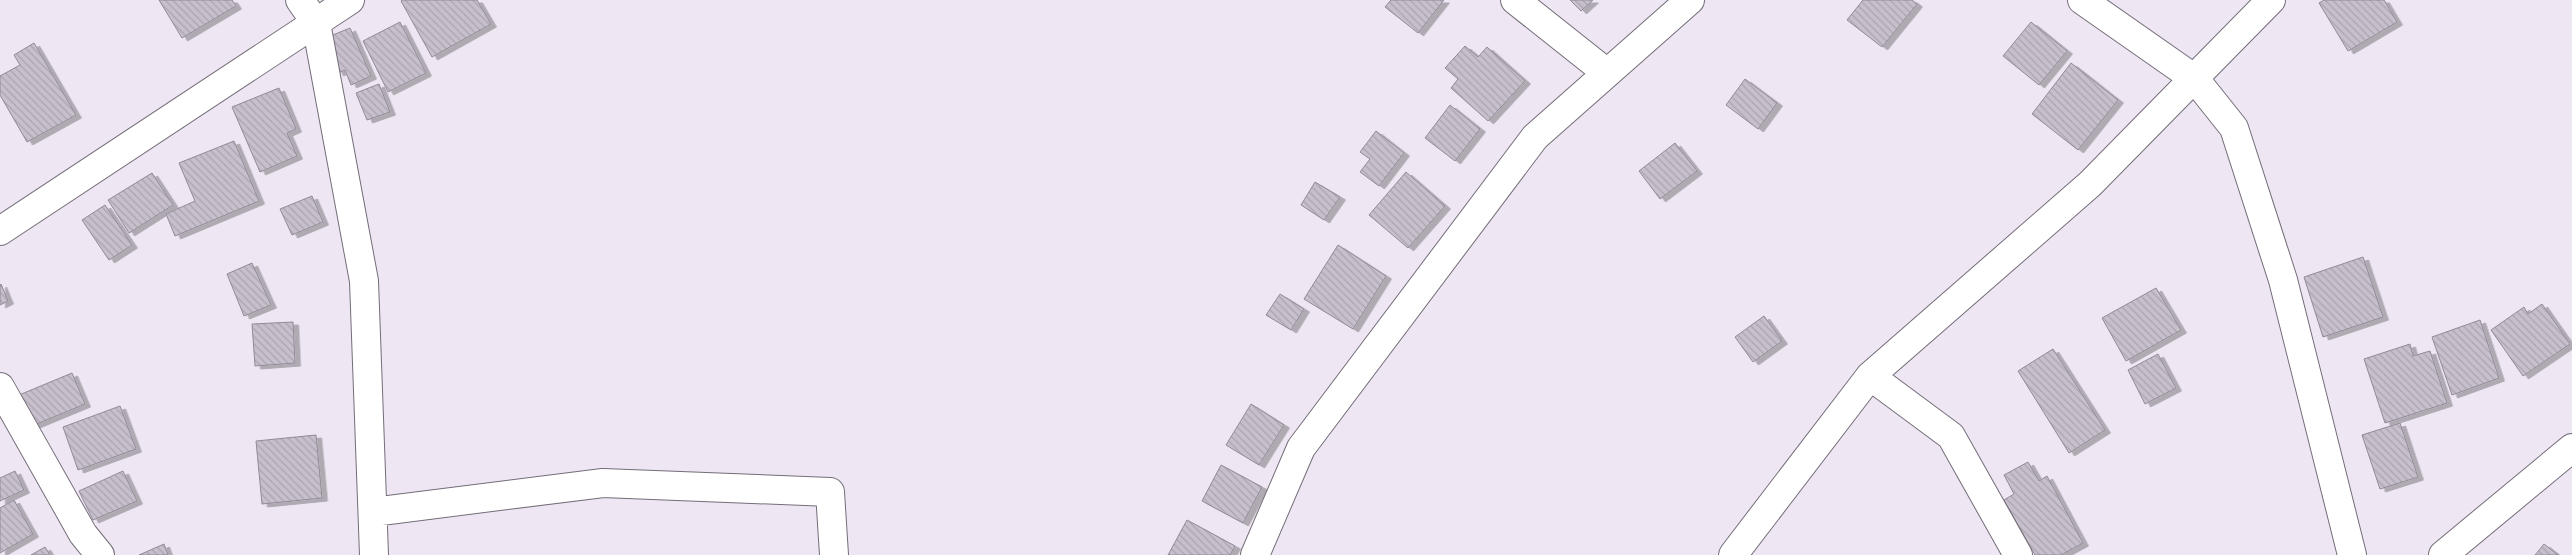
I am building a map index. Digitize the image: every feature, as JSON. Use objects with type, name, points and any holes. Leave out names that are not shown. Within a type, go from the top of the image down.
[{"type":"street","points":[[300,0],[316,23],[364,281],[373,512],[372,554]]},
{"type":"street","points":[[0,231],[350,0]]},
{"type":"street","points":[[1515,0],[1607,73]]},
{"type":"street","points":[[1255,555],[1301,448],[1535,137],[1690,0]]},
{"type":"street","points":[[2082,0],[2194,79],[2234,128],[2283,280],[2352,555]]},
{"type":"street","points":[[1733,555],[1870,376],[2090,184],[2271,0]]},
{"type":"street","points":[[1870,376],[1951,436],[2018,555]]},
{"type":"street","points":[[0,387],[83,534],[100,555]]},
{"type":"street","points":[[2443,555],[2572,448]]},
{"type":"street","points":[[373,512],[603,483],[830,492],[834,555]]},
{"type":"building","points":[[159,0],[232,0],[236,6],[182,38]]},
{"type":"building","points":[[402,0],[477,0],[491,24],[432,57]]},
{"type":"building","points":[[1391,0],[1444,0],[1418,33],[1385,7]]},
{"type":"building","points":[[1570,0],[1593,0],[1581,11]]},
{"type":"building","points":[[1863,0],[1912,0],[1917,4],[1882,47],[1847,20]]},
{"type":"building","points":[[2324,0],[2384,0],[2397,22],[2348,51],[2319,3]]},
{"type":"building","points":[[400,22],[426,73],[388,92],[363,41]]},
{"type":"building","points":[[2031,22],[2067,51],[2039,85],[2003,56]]},
{"type":"building","points":[[350,28],[371,76],[351,85],[345,70],[338,73],[323,39]]},
{"type":"building","points":[[34,43],[76,115],[27,142],[0,95],[0,76],[20,65],[14,55]]},
{"type":"building","points":[[1465,46],[1478,57],[1487,47],[1525,81],[1488,121],[1451,88],[1458,79],[1445,68]]},
{"type":"building","points":[[2071,63],[2118,100],[2078,150],[2032,114]]},
{"type":"building","points":[[1745,79],[1777,103],[1758,129],[1726,105]]},
{"type":"building","points":[[379,84],[390,112],[367,120],[356,93]]},
{"type":"building","points":[[279,88],[296,129],[287,133],[297,156],[260,172],[232,107]]},
{"type":"building","points":[[1450,105],[1480,129],[1455,161],[1425,138]]},
{"type":"building","points":[[1376,131],[1404,153],[1379,186],[1360,172],[1370,159],[1360,152]]},
{"type":"building","points":[[234,141],[259,201],[175,236],[166,214],[195,201],[179,163]]},
{"type":"building","points":[[1675,143],[1697,171],[1660,199],[1639,171]]},
{"type":"building","points":[[1406,172],[1445,206],[1408,248],[1369,215]]},
{"type":"building","points":[[152,173],[173,205],[129,233],[108,200]]},
{"type":"building","points":[[1315,182],[1340,197],[1324,220],[1301,205]]},
{"type":"building","points":[[312,196],[323,222],[292,235],[280,209]]},
{"type":"building","points":[[105,205],[132,245],[109,260],[82,220]]},
{"type":"building","points":[[1338,245],[1386,276],[1353,329],[1304,299]]},
{"type":"building","points":[[2363,257],[2383,317],[2323,337],[2304,277]]},
{"type":"building","points":[[252,263],[271,305],[244,316],[227,274]]},
{"type":"building","points":[[0,285],[8,301],[0,305]]},
{"type":"building","points":[[2156,288],[2181,330],[2126,361],[2102,318]]},
{"type":"building","points":[[1280,294],[1304,309],[1291,330],[1266,315]]},
{"type":"building","points":[[2542,304],[2570,344],[2523,376],[2491,330],[2524,307],[2528,314]]},
{"type":"building","points":[[1764,316],[1782,341],[1753,362],[1735,337]]},
{"type":"building","points":[[2480,320],[2499,378],[2452,395],[2432,337]]},
{"type":"building","points":[[293,322],[295,363],[255,366],[252,324]]},
{"type":"building","points":[[2410,344],[2413,356],[2430,351],[2447,403],[2385,423],[2364,359]]},
{"type":"building","points":[[2053,349],[2105,430],[2069,453],[2018,371]]},
{"type":"building","points":[[2158,354],[2176,388],[2145,404],[2128,370]]},
{"type":"building","points":[[72,373],[85,404],[32,426],[19,395]]},
{"type":"building","points":[[1251,404],[1284,425],[1259,465],[1226,445]]},
{"type":"building","points":[[120,406],[136,449],[78,470],[63,427]]},
{"type":"building","points":[[2400,423],[2418,477],[2380,489],[2362,435]]},
{"type":"building","points":[[316,435],[322,498],[262,504],[256,441]]},
{"type":"building","points":[[2028,462],[2039,481],[2047,476],[2083,543],[2061,555],[2035,555],[2004,500],[2014,494],[2004,475]]},
{"type":"building","points":[[1221,465],[1262,487],[1243,523],[1202,501]]},
{"type":"building","points":[[15,471],[24,490],[0,501],[0,478]]},
{"type":"building","points":[[123,471],[137,501],[93,520],[79,491]]},
{"type":"building","points":[[14,500],[33,534],[0,553],[0,508]]},
{"type":"building","points":[[1187,520],[1235,546],[1230,555],[1168,555]]},
{"type":"building","points":[[164,544],[168,555],[139,555]]},
{"type":"building","points":[[2544,544],[2558,555],[2535,555]]},
{"type":"building","points":[[45,547],[50,555],[31,555]]}]
